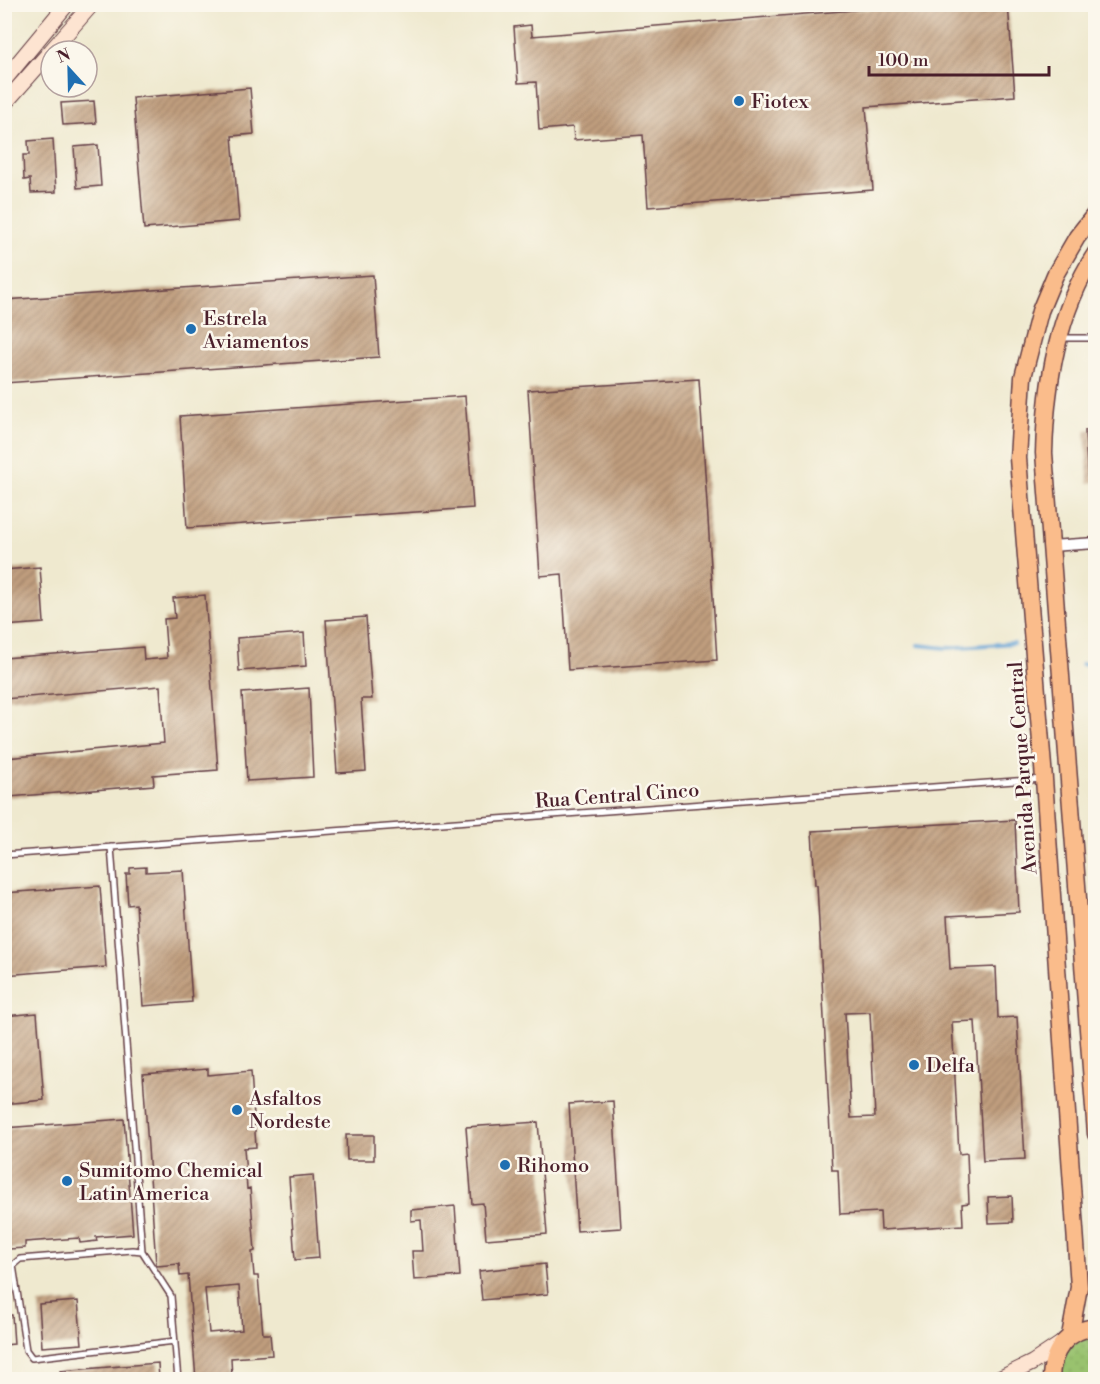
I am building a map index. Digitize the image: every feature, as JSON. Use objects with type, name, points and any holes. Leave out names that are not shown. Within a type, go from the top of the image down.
[{"type":"main road","name":"Avenida Parque Central","points":[[1051,1380],[1053,1361],[1066,1340],[1079,1287],[1044,779],[1018,458],[1020,410],[1027,355],[1040,311],[1055,275],[1077,237],[1095,213]]},
{"type":"main road","points":[[1095,253],[1070,304],[1059,338],[1048,390],[1044,431],[1050,546],[1095,1134]]},
{"type":"main road","points":[[1066,1340],[1085,1328],[1095,1327]]},
{"type":"street","points":[[4,80],[67,4]]},
{"type":"street","points":[[61,39],[92,4]]},
{"type":"street","points":[[4,104],[39,65]]},
{"type":"street","points":[[1050,546],[1095,543]]},
{"type":"street","points":[[997,1380],[1032,1363],[1066,1340]]},
{"type":"lane","points":[[1059,338],[1095,338]]},
{"type":"lane","name":"Rua Central Cinco","points":[[4,855],[1044,779]]},
{"type":"lane","points":[[111,847],[142,1251],[171,1296],[178,1380]]},
{"type":"lane","points":[[142,1251],[20,1259],[13,1265],[26,1350],[32,1358],[175,1341]]},
{"type":"green space","points":[[1090,1335],[1093,1379],[1060,1379],[1060,1363],[1066,1351],[1076,1342]]},
{"type":"building","name":"Fiotex","points":[[930,4],[1008,4],[1015,96],[866,107],[873,190],[648,207],[643,135],[574,140],[573,127],[539,130],[536,82],[518,83],[514,27],[531,25],[532,36]]},
{"type":"building","points":[[250,88],[254,134],[232,136],[239,221],[144,229],[133,98]]},
{"type":"building","points":[[94,101],[96,123],[63,125],[61,103]]},
{"type":"building","points":[[53,139],[56,192],[31,193],[30,179],[24,180],[23,155],[29,155],[28,141]]},
{"type":"building","points":[[98,145],[101,186],[77,188],[74,147]]},
{"type":"building","name":"Estrela Aviamentos","points":[[373,275],[379,357],[4,383],[4,300]]},
{"type":"building","points":[[699,379],[717,660],[568,670],[562,574],[540,576],[528,390]]},
{"type":"building","points":[[465,396],[473,508],[187,528],[180,416]]},
{"type":"building","points":[[1095,429],[1095,482],[1088,483],[1085,430]]},
{"type":"building","points":[[40,567],[44,623],[4,626],[4,570]]},
{"type":"building","points":[[205,595],[218,770],[153,775],[154,785],[9,797],[6,758],[164,743],[160,686],[4,699],[4,658],[143,647],[144,660],[167,658],[164,619],[175,618],[173,598]]},
{"type":"building","points":[[366,617],[372,699],[361,699],[366,771],[337,773],[326,620]]},
{"type":"building","points":[[304,633],[306,666],[239,671],[237,638]]},
{"type":"building","points":[[309,688],[313,777],[247,781],[242,693]]},
{"type":"building","name":"Delfa","points":[[1015,820],[1019,912],[947,916],[950,969],[996,967],[998,1018],[1017,1017],[1025,1159],[983,1161],[975,1021],[952,1022],[959,1154],[967,1153],[969,1203],[962,1204],[963,1225],[881,1230],[880,1212],[840,1214],[838,1170],[832,1170],[817,885],[815,885],[812,831]],"holes":[[[870,1012],[875,1117],[851,1118],[845,1013]]]},
{"type":"building","points":[[146,867],[146,872],[183,870],[192,1002],[143,1006],[136,904],[128,905],[126,874],[130,874],[130,868]]},
{"type":"building","points":[[100,886],[106,967],[4,975],[4,893]]},
{"type":"building","points":[[37,1013],[44,1100],[4,1104],[4,1016]]},
{"type":"building","points":[[208,1069],[208,1075],[251,1071],[256,1147],[244,1148],[247,1189],[250,1188],[255,1251],[252,1252],[254,1276],[258,1276],[263,1334],[270,1334],[272,1355],[231,1358],[232,1380],[196,1380],[188,1275],[180,1276],[179,1264],[157,1266],[156,1264],[143,1074]],"holes":[[[239,1286],[242,1330],[209,1333],[205,1289]]]},
{"type":"building","name":"Rihomo","points":[[613,1101],[621,1228],[577,1231],[569,1104]]},
{"type":"building","name":"Sumitomo Chemical Latin America","points":[[124,1119],[133,1234],[96,1237],[97,1241],[80,1243],[79,1238],[25,1242],[25,1248],[9,1249],[8,1243],[4,1243],[4,1128]]},
{"type":"building","name":"Rihomo","points":[[538,1122],[547,1234],[486,1239],[483,1203],[472,1204],[466,1127]]},
{"type":"building","name":"Asfaltos Nordeste","points":[[346,1135],[374,1135],[374,1160],[347,1160]]},
{"type":"building","name":"Asfaltos Nordeste","points":[[313,1175],[319,1258],[295,1260],[289,1177]]},
{"type":"building","points":[[1012,1196],[1013,1222],[989,1223],[988,1197]]},
{"type":"building","points":[[455,1206],[460,1276],[414,1280],[412,1251],[423,1251],[421,1220],[411,1221],[411,1210]]},
{"type":"building","points":[[545,1264],[548,1294],[482,1300],[479,1271]]},
{"type":"building","points":[[78,1301],[82,1344],[42,1347],[39,1304]]},
{"type":"building","points":[[4,1315],[12,1315],[14,1344],[4,1345]]},
{"type":"building","points":[[158,1363],[159,1380],[61,1380],[60,1371]]},
{"type":"waterway","points":[[918,645],[946,648],[1014,643]]},
{"type":"waterway","points":[[1082,664],[1096,667]]},
{"type":"place","name":"Fiotex","points":[[739,101]]},
{"type":"place","name":"Estrela Aviamentos","points":[[191,329]]},
{"type":"place","name":"Delfa","points":[[914,1065]]},
{"type":"place","name":"Asfaltos Nordeste","points":[[237,1110]]},
{"type":"place","name":"Rihomo","points":[[505,1165]]},
{"type":"place","name":"Sumitomo Chemical Latin America","points":[[67,1181]]}]
